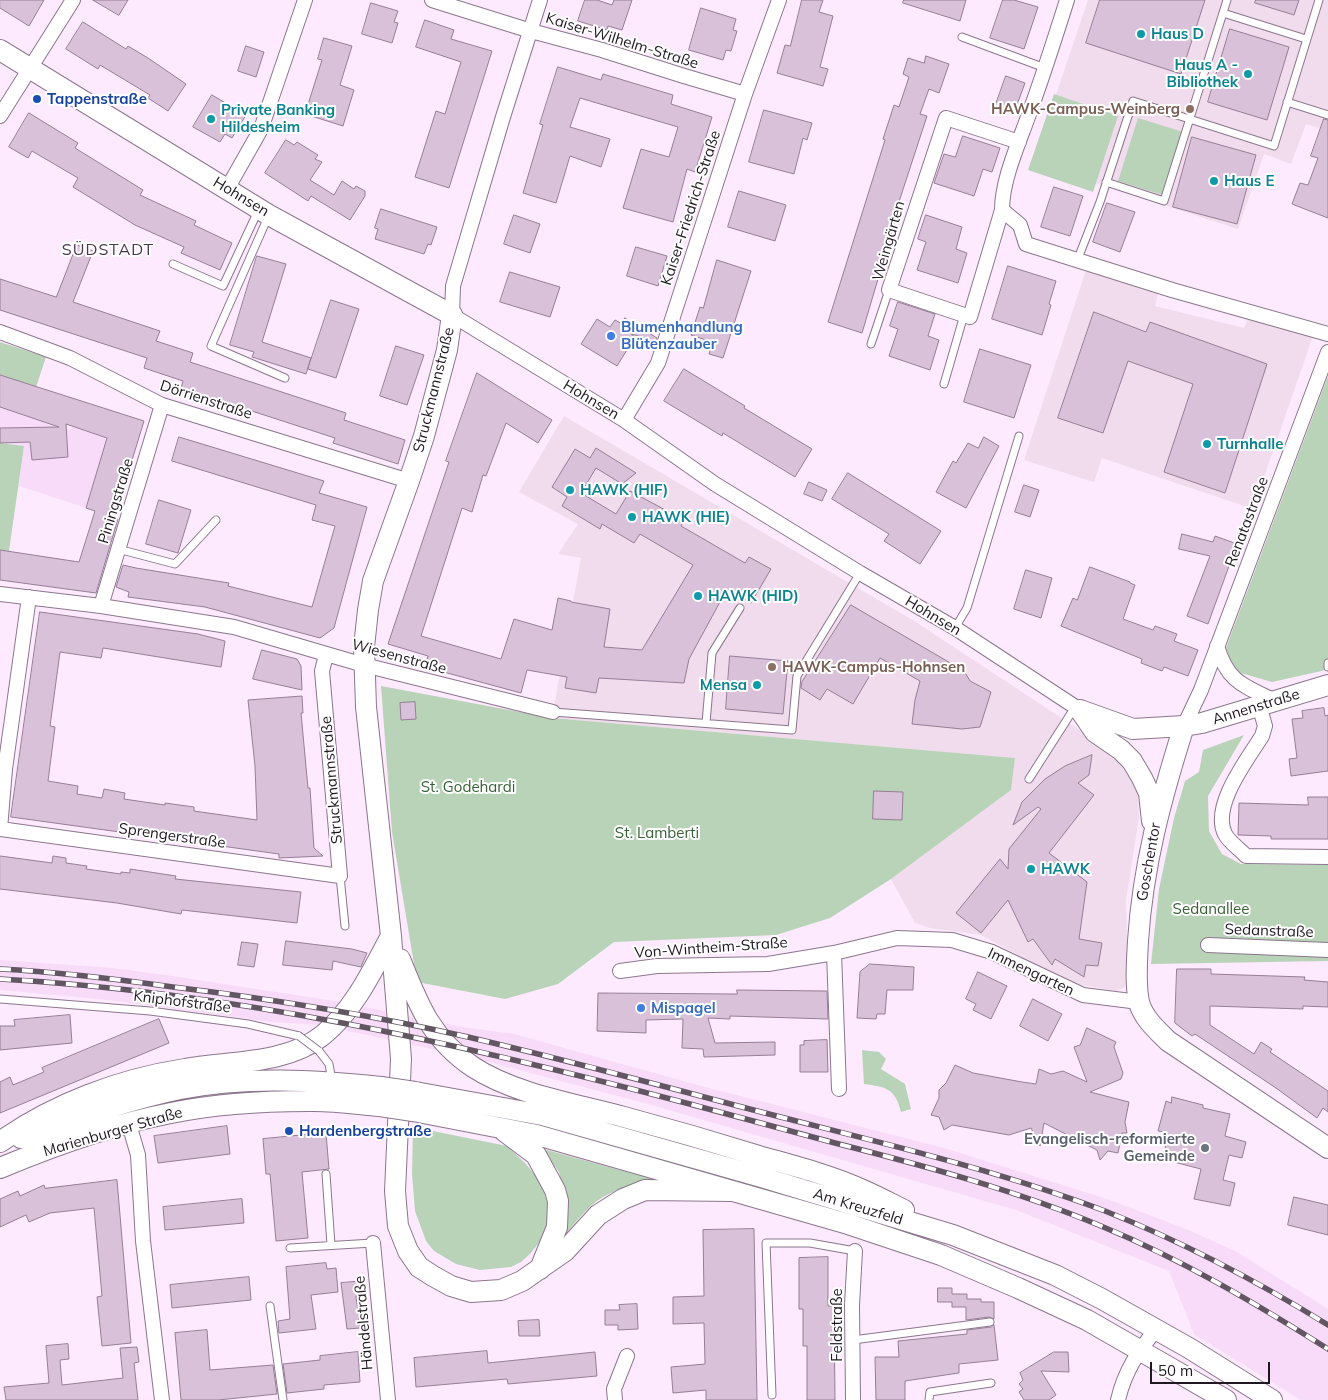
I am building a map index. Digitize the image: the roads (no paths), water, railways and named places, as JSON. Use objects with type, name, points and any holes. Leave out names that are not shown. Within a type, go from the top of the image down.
[{"type":"main road","name":"Hohnsen","points":[[0,50],[264,212],[452,315]]},
{"type":"main road","name":"Struckmannstraße","points":[[391,936],[366,707],[364,665],[367,618],[373,581],[410,481],[447,350],[452,315]]},
{"type":"main road","name":"Annenstraße","points":[[1184,726],[1202,723],[1328,685]]},
{"type":"main road","name":"Hohnsen","points":[[1077,708],[1133,730],[1184,726]]},
{"type":"main road","points":[[1077,708],[1095,732],[1121,750],[1132,762],[1142,778],[1149,794],[1153,831]]},
{"type":"main road","name":"Goschentor","points":[[1139,1002],[1137,974],[1140,910],[1146,864],[1168,776],[1184,726]]},
{"type":"main road","points":[[0,1144],[23,1125],[65,1104],[122,1084],[183,1069],[281,1056],[306,1046],[324,1035],[348,1009],[359,994],[391,936]]},
{"type":"main road","points":[[391,936],[415,996],[432,1028],[452,1050],[472,1066],[495,1079],[528,1091],[826,1176],[863,1190],[953,1235]]},
{"type":"main road","points":[[391,936],[401,1059],[395,1191],[398,1226],[408,1251],[419,1266],[451,1286],[471,1292],[501,1290],[522,1281],[565,1252],[598,1214],[623,1199],[645,1190],[733,1191]]},
{"type":"main road","points":[[1139,1002],[1144,1014],[1153,1026],[1168,1040],[1328,1148]]},
{"type":"main road","name":"Marienburger Straße","points":[[0,1144],[100,1111],[180,1090],[245,1082],[312,1080],[332,1082],[380,1097]]},
{"type":"main road","name":"Marienburger Straße","points":[[0,1168],[32,1155],[170,1113],[264,1103],[380,1097],[414,1101],[496,1126]]},
{"type":"main road","name":"Am Kreuzfeld","points":[[414,1101],[542,1115],[761,1177],[953,1235],[1055,1275],[1157,1328],[1272,1400]]},
{"type":"main road","points":[[496,1126],[536,1155],[544,1166],[557,1196],[556,1227],[540,1269]]},
{"type":"main road","name":"Am Kreuzfeld","points":[[496,1126],[537,1135],[848,1224],[941,1255],[1087,1320],[1226,1400]]},
{"type":"street","points":[[0,116],[73,0]]},
{"type":"street","points":[[227,189],[261,129],[305,0]]},
{"type":"street","name":"Kaiser-Wilhelm-Straße","points":[[432,0],[745,94]]},
{"type":"street","name":"Struckmannstraße","points":[[452,315],[453,286],[500,126],[540,0]]},
{"type":"street","name":"Kaiser-Friedrich-Straße","points":[[624,420],[658,363],[745,94],[778,0]]},
{"type":"street","points":[[964,315],[970,317],[1002,210],[1002,202],[1011,163],[1067,0]]},
{"type":"street","name":"Weingärten","points":[[964,315],[889,290],[946,118],[1019,142]]},
{"type":"street","points":[[1002,210],[1020,225],[1026,244],[1077,261],[1328,334]]},
{"type":"street","name":"Hohnsen","points":[[452,315],[624,420],[715,484],[860,573],[955,628],[1077,708]]},
{"type":"street","name":"Dörrienstraße","points":[[0,332],[70,358],[162,405],[410,481]]},
{"type":"street","name":"Renatastraße","points":[[1184,726],[1201,690],[1328,352]]},
{"type":"street","name":"Piningstraße","points":[[101,606],[162,405]]},
{"type":"street","name":"Wiesenstraße","points":[[0,594],[101,606],[234,627],[364,665],[553,712]]},
{"type":"street","points":[[0,829],[5,769],[29,597]]},
{"type":"street","points":[[1216,646],[1222,663],[1235,680],[1266,703],[1263,731],[1226,796],[1221,812],[1223,830],[1226,836],[1246,856],[1328,857]]},
{"type":"street","name":"Struckmannstraße","points":[[326,654],[322,671],[340,876]]},
{"type":"street","name":"Sprengerstraße","points":[[0,829],[340,876]]},
{"type":"street","name":"Immengarten","points":[[834,953],[897,938],[952,940],[992,952],[1083,995],[1139,1002]]},
{"type":"street","name":"Sedanstraße","points":[[1208,945],[1328,950]]},
{"type":"street","points":[[834,953],[839,1089]]},
{"type":"street","name":"Von-Wintheim-Straße","points":[[620,971],[656,966],[768,964],[834,953]]},
{"type":"street","points":[[129,1124],[138,1155],[143,1241],[162,1400]]},
{"type":"street","name":"Händelstraße","points":[[373,1243],[388,1400]]},
{"type":"street","name":"Feldstraße","points":[[854,1400],[852,1305],[855,1251]]},
{"type":"street","points":[[1118,1400],[1125,1375],[1140,1350],[1157,1328]]},
{"type":"street","points":[[615,1400],[614,1389],[627,1356]]},
{"type":"lane","points":[[1106,182],[1164,201],[1227,0]]},
{"type":"lane","points":[[1077,261],[1100,202],[1133,101],[1274,146],[1319,0]]},
{"type":"lane","points":[[1223,13],[1306,40]]},
{"type":"lane","points":[[962,37],[1045,68]]},
{"type":"lane","points":[[1287,102],[1328,115]]},
{"type":"lane","points":[[173,264],[222,286],[264,212]]},
{"type":"lane","points":[[264,212],[211,346],[285,378]]},
{"type":"lane","points":[[871,344],[889,290]]},
{"type":"lane","points":[[944,384],[964,315]]},
{"type":"lane","points":[[955,628],[967,608],[1019,436]]},
{"type":"lane","points":[[118,549],[174,564],[216,520]]},
{"type":"lane","name":"Wiesenstraße","points":[[553,712],[792,730],[797,676],[860,573]]},
{"type":"lane","points":[[706,723],[712,653],[740,608]]},
{"type":"lane","points":[[1029,778],[1077,708]]},
{"type":"lane","points":[[340,876],[345,926]]},
{"type":"lane","name":"Kniphofstraße","points":[[0,999],[150,1011],[248,1024],[299,1036],[319,1051],[329,1064],[332,1082]]},
{"type":"lane","points":[[326,1174],[331,1245]]},
{"type":"lane","points":[[290,1248],[373,1243]]},
{"type":"lane","points":[[772,1394],[766,1243],[810,1243],[855,1251]]},
{"type":"lane","points":[[270,1306],[284,1400]]},
{"type":"lane","points":[[853,1340],[990,1322]]},
{"type":"lane","points":[[929,1400],[930,1392],[991,1383]]},
{"type":"railway","points":[[0,969],[87,976],[210,992],[284,1002],[395,1022],[536,1053],[969,1166],[1060,1195],[1134,1223],[1219,1263],[1328,1325]]},
{"type":"railway","points":[[0,979],[87,986],[261,1008],[432,1041],[602,1081],[936,1170],[1036,1201],[1131,1239],[1189,1267],[1328,1349]]},
{"type":"place","name":"Haus D","points":[[1141,34]]},
{"type":"place","name":"Haus A - Bibliothek","points":[[1248,74]]},
{"type":"place","name":"Tappenstraße","points":[[37,99]]},
{"type":"place","name":"HAWK-Campus-Weinberg","points":[[1190,109]]},
{"type":"place","name":"Private Banking Hildesheim","points":[[211,119]]},
{"type":"place","name":"Haus E","points":[[1214,181]]},
{"type":"place","name":"Blumenhandlung Blütenzauber","points":[[611,336]]},
{"type":"place","name":"Turnhalle","points":[[1207,444]]},
{"type":"place","name":"HAWK (HIF)","points":[[570,490]]},
{"type":"place","name":"HAWK (HIE)","points":[[632,517]]},
{"type":"place","name":"HAWK (HID)","points":[[698,596]]},
{"type":"place","name":"HAWK-Campus-Hohnsen","points":[[772,667]]},
{"type":"place","name":"Mensa","points":[[757,685]]},
{"type":"place","name":"HAWK","points":[[1031,869]]},
{"type":"place","name":"Mispagel","points":[[641,1008]]},
{"type":"place","name":"Hardenbergstraße","points":[[289,1131]]},
{"type":"place","name":"Evangelisch-reformierte Gemeinde","points":[[1205,1148]]},
{"type":"district","name":"SÜDSTADT","points":[[108,250]]},
{"type":"park label","name":"St. Godehardi","points":[[468,787]]},
{"type":"park label","name":"St. Lamberti","points":[[657,833]]},
{"type":"park label","name":"Sedanallee","points":[[1211,909]]}]
